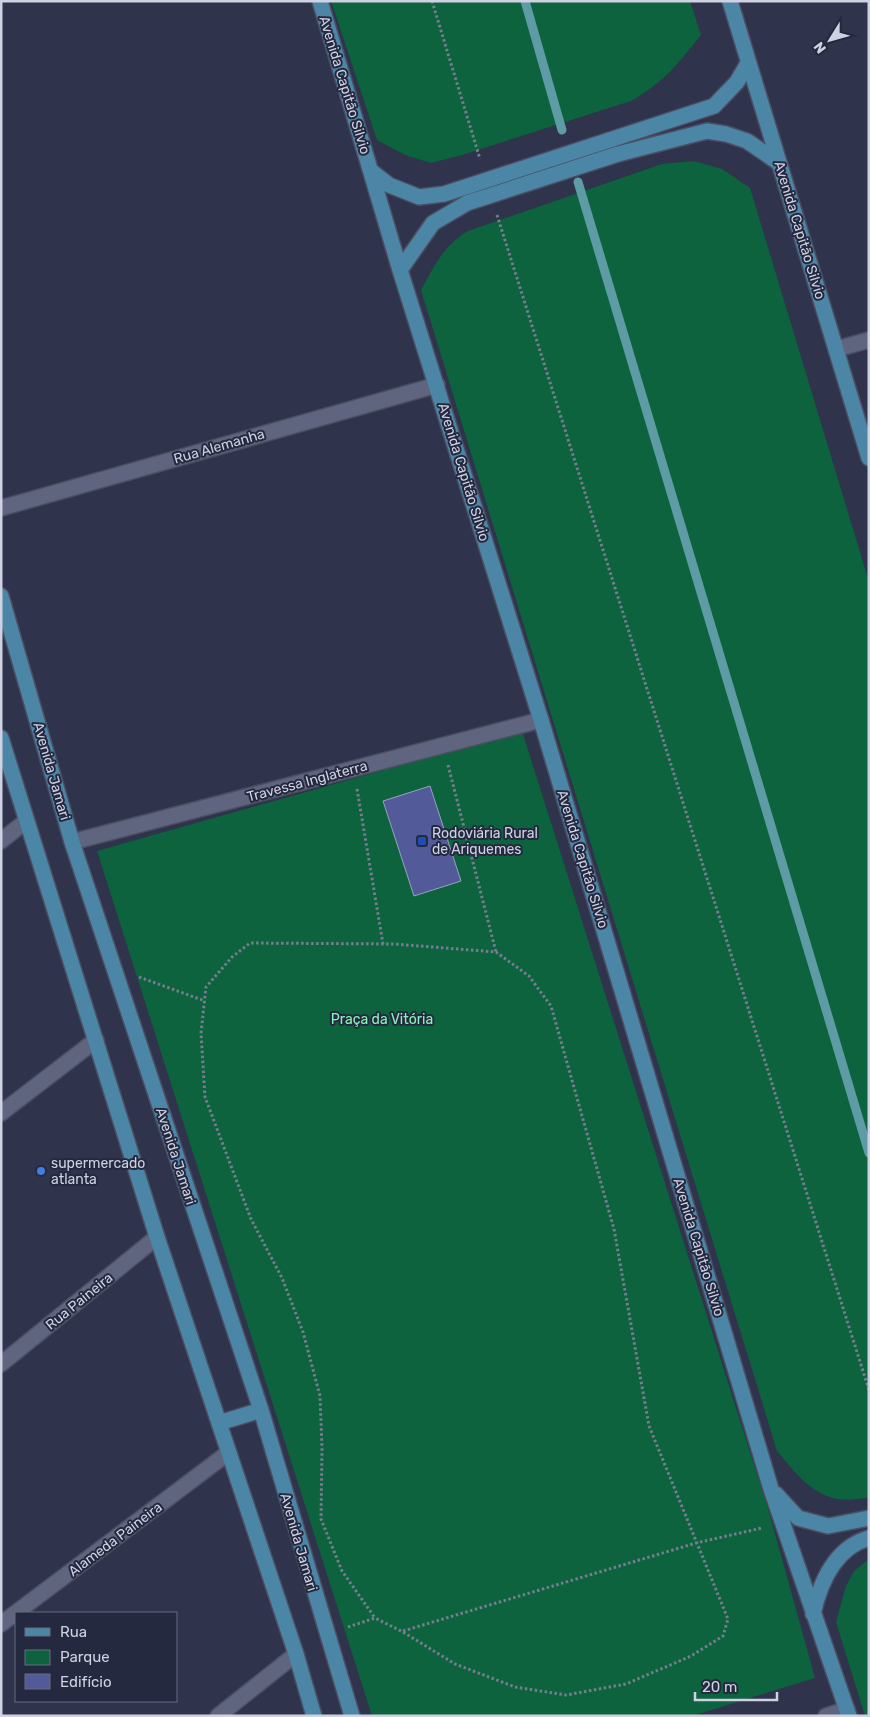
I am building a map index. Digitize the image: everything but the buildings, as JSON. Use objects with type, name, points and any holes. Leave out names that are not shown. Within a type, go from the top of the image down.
[{"type":"main road","name":"Avenida Capitão Silvio","points":[[320,1],[400,270],[541,720],[772,1489],[813,1614],[848,1712]]},
{"type":"main road","name":"Avenida Capitão Silvio","points":[[730,1],[869,458]]},
{"type":"main road","points":[[371,170],[389,185],[419,197],[444,194],[714,106],[737,82],[748,63]]},
{"type":"main road","points":[[400,270],[433,223],[467,203],[618,154],[708,131],[726,134],[747,141],[779,163]]},
{"type":"main road","name":"Avenida Jamari","points":[[1,596],[72,842],[261,1410],[326,1635],[352,1716]]},
{"type":"main road","points":[[1,738],[157,1238],[296,1654],[314,1716]]},
{"type":"main road","points":[[219,1423],[261,1410]]},
{"type":"main road","points":[[772,1489],[798,1518],[828,1526],[869,1518]]},
{"type":"main road","points":[[813,1614],[818,1593],[829,1571],[850,1548],[869,1538]]},
{"type":"street","points":[[837,349],[869,340]]},
{"type":"street","name":"Rua Alemanha","points":[[1,508],[437,385]]},
{"type":"street","name":"Travessa Inglaterra","points":[[72,842],[541,720]]},
{"type":"street","points":[[1,841],[26,821]]},
{"type":"street","points":[[1,1114],[96,1040]]},
{"type":"street","name":"Rua Paineira","points":[[1,1364],[157,1238]]},
{"type":"street","name":"Alameda Paineira","points":[[17,1612],[228,1453]]},
{"type":"street","name":"Alameda Paineira","points":[[1,1624],[15,1613]]},
{"type":"street","points":[[218,1716],[296,1654]]},
{"type":"street","points":[[826,1716],[848,1712]]},
{"type":"path","points":[[432,1],[486,181]]},
{"type":"path","points":[[491,196],[869,1390]]},
{"type":"path","points":[[443,745],[496,952]]},
{"type":"path","points":[[354,769],[383,944]]},
{"type":"path","points":[[250,943],[383,944],[496,952],[529,976],[551,1006],[614,1229],[649,1426],[728,1619],[724,1636],[691,1656],[626,1684],[566,1696],[515,1687],[455,1664],[403,1632],[375,1618],[342,1571],[321,1519],[322,1448],[320,1396],[303,1332],[282,1278],[251,1219],[205,1097],[201,1033],[206,987],[232,957],[250,943]]},
{"type":"path","points":[[114,968],[205,1001]]},
{"type":"path","points":[[403,1632],[696,1543],[783,1524]]},
{"type":"path","points":[[326,1635],[375,1618]]},
{"type":"green space","points":[[331,1],[690,1],[701,35],[661,80],[631,101],[462,155],[431,163],[405,155],[377,140]]},
{"type":"green space","points":[[694,161],[722,169],[750,188],[869,582],[869,1497],[853,1499],[839,1499],[826,1496],[816,1490],[796,1473],[777,1451],[421,290],[435,264],[446,250],[468,231],[662,164]]},
{"type":"green space","name":"Praça da Vitória","points":[[522,731],[769,1512],[815,1678],[692,1716],[372,1716],[97,851]]},
{"type":"green space","points":[[869,1559],[869,1716],[865,1716],[836,1622],[846,1586],[854,1571]]},
{"type":"waterway","points":[[525,1],[562,130]]},
{"type":"waterway","points":[[578,182],[869,1153]]},
{"type":"place","name":"Rodoviária Rural de Ariquemes","points":[[422,841]]},
{"type":"place","name":"supermercado atlanta","points":[[41,1171]]}]
